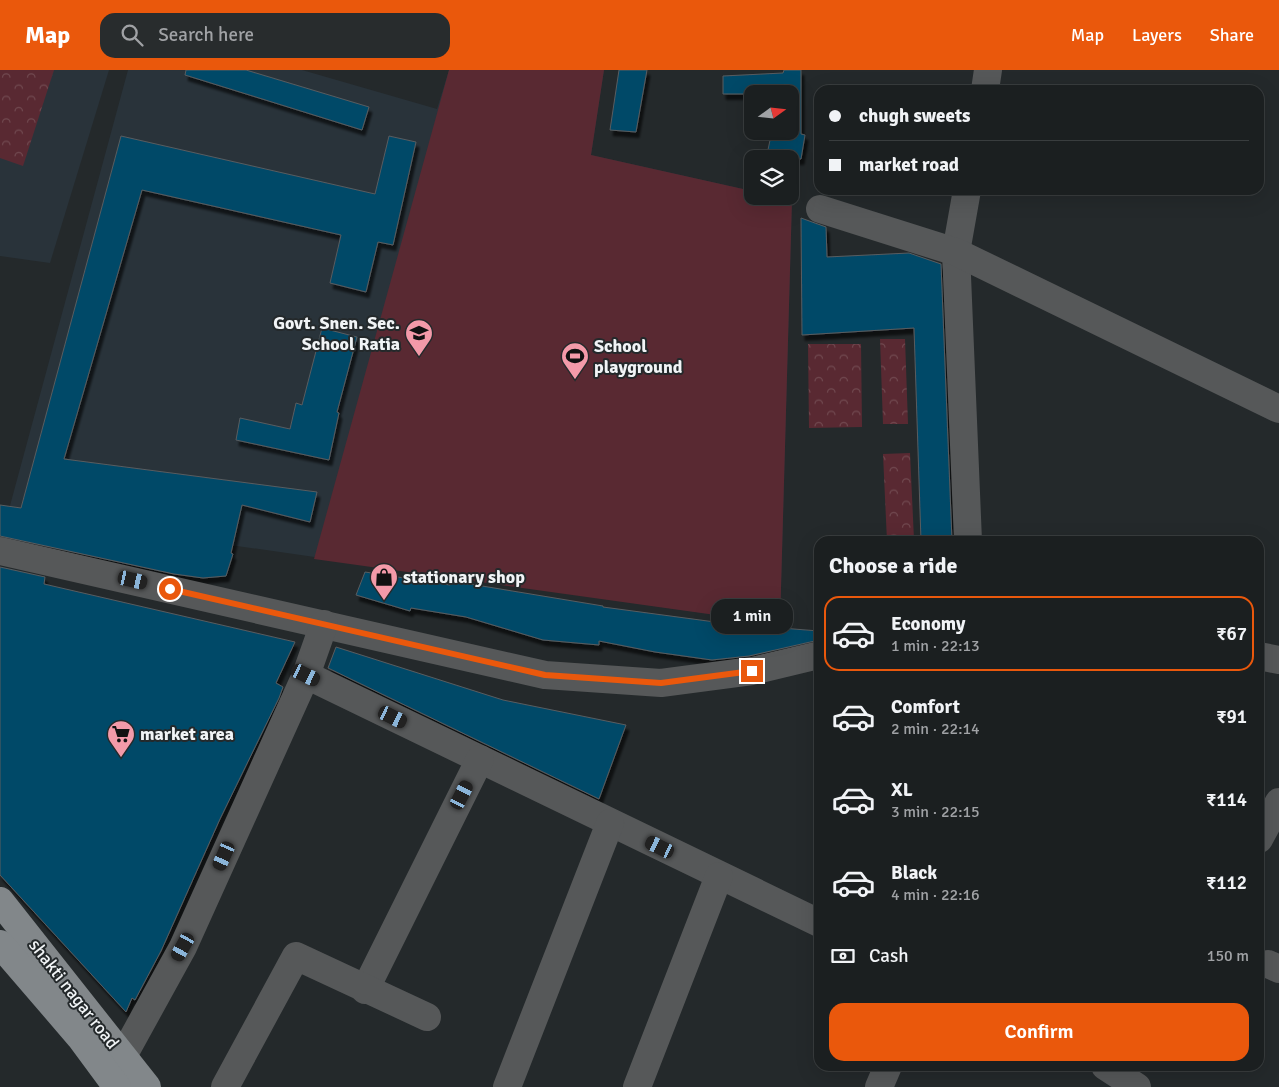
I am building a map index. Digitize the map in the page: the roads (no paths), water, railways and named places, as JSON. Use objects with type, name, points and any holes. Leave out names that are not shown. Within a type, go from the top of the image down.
[{"type":"main road","name":"shakti nagar road","points":[[0,901],[116,1073],[148,1087]]},
{"type":"main road","points":[[0,944],[80,1037],[116,1073]]},
{"type":"street","points":[[986,85],[988,70]]},
{"type":"street","points":[[966,195],[956,252],[968,536]]},
{"type":"street","points":[[820,209],[956,252],[1279,409]]},
{"type":"street","points":[[0,551],[545,675],[661,683],[752,671],[814,657]]},
{"type":"street","points":[[116,1073],[183,947],[306,675],[324,624]]},
{"type":"street","points":[[1264,657],[1279,660]]},
{"type":"street","points":[[306,675],[814,921]]},
{"type":"street","points":[[365,990],[480,759]]},
{"type":"street","points":[[1264,830],[1279,802]]},
{"type":"street","points":[[508,1087],[610,823]]},
{"type":"street","points":[[637,1087],[719,876]]},
{"type":"street","points":[[225,1087],[296,956],[426,1017]]},
{"type":"street","points":[[879,1087],[886,1071]]},
{"type":"street","points":[[1113,1071],[1137,1087]]},
{"type":"place","name":"Govt. Snen. Sec. School Ratia","points":[[419,357]]},
{"type":"place","name":"School playground","points":[[575,380]]},
{"type":"place","name":"stationary shop","points":[[384,601]]},
{"type":"place","name":"market area","points":[[121,758]]}]
